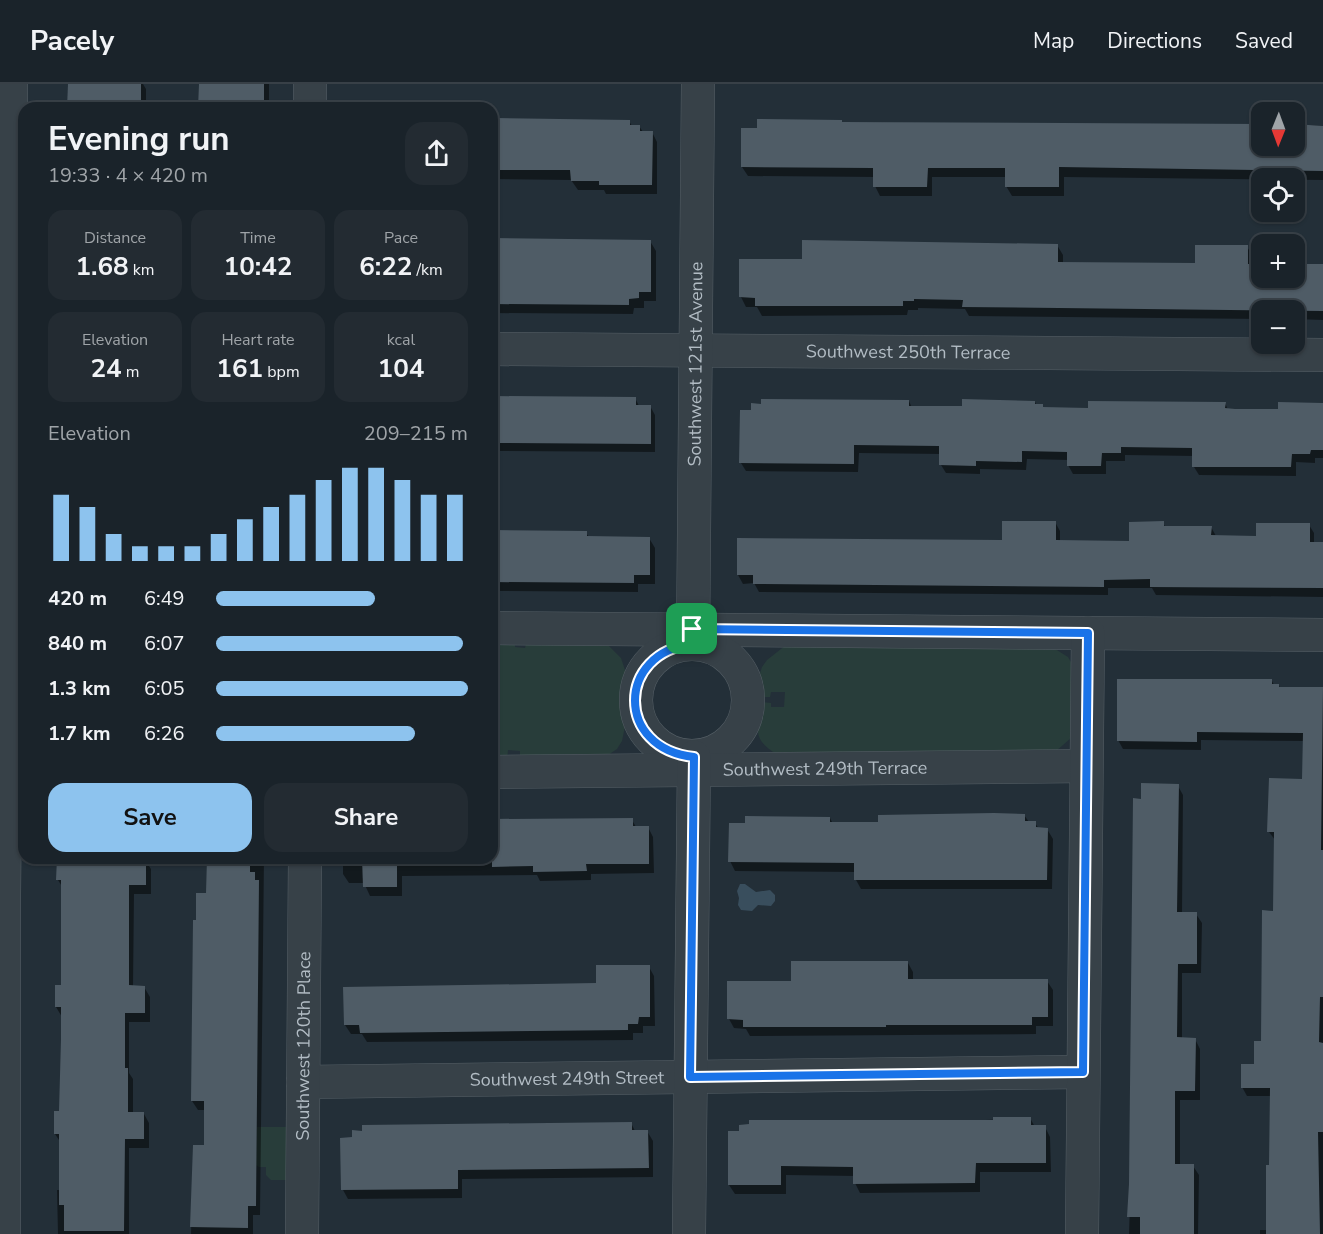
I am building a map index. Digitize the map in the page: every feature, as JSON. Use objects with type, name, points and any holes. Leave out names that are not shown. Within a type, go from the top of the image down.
[{"type":"street","points":[[4,1234],[3,643],[11,84]]},
{"type":"street","points":[[310,84],[310,102]]},
{"type":"street","name":"Southwest 121st Avenue","points":[[692,637],[698,84]]},
{"type":"street","name":"Southwest 250th Terrace","points":[[498,349],[1323,356]]},
{"type":"street","points":[[498,628],[692,637],[1088,633],[1323,635]]},
{"type":"street","points":[[1082,1234],[1088,633]]},
{"type":"street","points":[[692,637],[725,655],[737,667],[745,682],[748,699],[745,720],[733,739],[694,764]]},
{"type":"street","points":[[692,637],[669,649],[650,663],[638,684],[635,695],[638,718],[651,739],[670,753],[694,764]]},
{"type":"street","points":[[688,1234],[694,764]]},
{"type":"street","name":"Southwest 249th Terrace","points":[[498,772],[694,764],[1086,766]]},
{"type":"street","name":"Southwest 120th Place","points":[[302,1234],[305,864]]},
{"type":"street","name":"Southwest 249th Street","points":[[303,1082],[1083,1072]]},
{"type":"green space","points":[[498,640],[515,641],[515,647],[525,648],[527,640],[606,643],[621,658],[626,673],[622,695],[625,726],[622,741],[617,749],[602,759],[520,761],[520,751],[508,750],[507,761],[498,761]]},
{"type":"green space","points":[[786,645],[1052,647],[1068,657],[1072,664],[1071,738],[1055,752],[779,756],[763,744],[758,727],[762,702],[771,703],[771,707],[784,707],[785,692],[771,692],[770,697],[762,697],[760,673],[767,660]]},
{"type":"green space","points":[[257,1127],[290,1127],[290,1180],[271,1180],[266,1175],[266,1167],[256,1165]]},
{"type":"water","points":[[740,884],[745,884],[756,892],[770,890],[775,895],[775,901],[771,906],[758,905],[752,911],[741,910],[738,905],[737,891]]},
{"type":"building","points":[[68,84],[141,84],[141,102],[67,102]]},
{"type":"building","points":[[199,84],[264,84],[264,102],[198,102]]},
{"type":"building","points":[[498,118],[630,120],[630,125],[640,125],[640,131],[653,131],[652,185],[599,185],[599,181],[571,181],[570,170],[498,170]]},
{"type":"building","points":[[757,119],[842,120],[842,122],[1251,124],[1251,156],[1305,156],[1305,125],[1323,126],[1323,171],[1305,171],[1305,168],[1251,168],[1251,170],[1059,167],[1059,187],[1005,187],[1005,168],[928,168],[927,187],[873,187],[873,168],[741,167],[741,128],[757,128]]},
{"type":"building","points":[[498,238],[651,240],[651,292],[639,292],[639,298],[629,299],[629,305],[498,304]]},
{"type":"building","points":[[802,240],[1058,244],[1058,262],[1195,263],[1195,245],[1248,245],[1251,288],[1305,288],[1305,264],[1323,264],[1323,311],[1305,311],[1305,300],[1251,300],[1251,310],[962,307],[963,300],[914,299],[914,301],[903,301],[903,306],[755,306],[755,298],[739,297],[739,259],[802,259]]},
{"type":"building","points":[[498,396],[636,397],[636,405],[651,405],[651,444],[498,443]]},
{"type":"building","points":[[761,399],[909,400],[909,406],[962,406],[962,399],[1035,401],[1035,404],[1043,404],[1043,407],[1088,408],[1088,401],[1226,402],[1225,408],[1235,409],[1278,409],[1278,402],[1323,403],[1323,450],[1311,450],[1310,454],[1292,454],[1291,467],[1192,467],[1192,448],[1121,447],[1121,453],[1102,453],[1101,466],[1067,466],[1067,452],[1022,451],[1022,462],[976,461],[976,466],[939,465],[939,446],[854,445],[854,464],[739,463],[740,410],[751,410],[751,403],[761,404]]},
{"type":"building","points":[[1002,521],[1056,521],[1056,540],[1129,541],[1129,522],[1164,521],[1164,526],[1212,526],[1211,535],[1256,536],[1256,523],[1310,523],[1310,542],[1323,542],[1323,588],[1150,587],[1150,579],[1104,580],[1104,587],[753,584],[753,575],[737,575],[737,538],[1002,540]]},
{"type":"building","points":[[498,530],[587,531],[587,536],[650,537],[650,575],[634,575],[634,583],[498,582]]},
{"type":"building","points":[[1117,679],[1272,679],[1272,684],[1279,684],[1279,687],[1323,687],[1321,850],[1323,850],[1323,997],[1320,997],[1319,1042],[1323,1043],[1323,1132],[1318,1132],[1320,1234],[1266,1234],[1266,1165],[1269,1165],[1270,1088],[1241,1088],[1241,1064],[1254,1064],[1254,1041],[1261,1041],[1262,910],[1273,911],[1274,832],[1267,832],[1269,778],[1302,779],[1303,733],[1197,732],[1197,742],[1117,741]]},
{"type":"building","points":[[1141,783],[1179,784],[1177,912],[1197,912],[1197,964],[1178,964],[1177,1037],[1196,1038],[1195,1091],[1175,1091],[1175,1164],[1194,1164],[1194,1234],[1140,1234],[1140,1217],[1127,1217],[1133,798],[1141,799]]},
{"type":"building","points":[[1025,814],[1025,821],[1036,821],[1036,827],[1048,828],[1047,880],[854,880],[854,863],[728,862],[729,823],[745,823],[745,816],[830,817],[830,822],[878,822],[878,815]]},
{"type":"building","points":[[633,818],[633,826],[649,826],[649,864],[586,864],[587,871],[533,872],[533,866],[492,867],[492,864],[498,864],[498,819]]},
{"type":"building","points":[[57,864],[146,864],[146,885],[129,885],[129,985],[145,986],[145,1013],[125,1013],[125,1068],[128,1068],[128,1112],[144,1112],[144,1139],[125,1139],[124,1231],[64,1231],[64,1205],[59,1205],[59,1134],[54,1134],[54,1111],[59,1111],[61,1039],[61,1007],[55,1007],[55,985],[61,985],[61,880],[56,880]]},
{"type":"building","points":[[207,864],[250,864],[250,872],[255,872],[255,880],[259,880],[256,1206],[248,1206],[248,1228],[190,1227],[193,1145],[204,1145],[204,1101],[191,1101],[193,920],[196,920],[196,893],[206,893]]},
{"type":"building","points":[[362,864],[397,864],[397,887],[363,887]]},
{"type":"building","points":[[791,961],[908,961],[908,979],[1048,979],[1048,1017],[1032,1017],[1032,1025],[886,1025],[886,1027],[743,1027],[743,1020],[727,1019],[727,981],[791,981]]},
{"type":"building","points":[[596,965],[650,965],[650,1017],[639,1017],[638,1024],[628,1024],[628,1030],[360,1033],[359,1025],[344,1025],[343,987],[596,983]]},
{"type":"building","points":[[993,1117],[1031,1117],[1031,1125],[1046,1125],[1046,1163],[976,1163],[975,1183],[853,1184],[853,1167],[781,1166],[781,1185],[728,1185],[728,1131],[739,1131],[739,1125],[749,1124],[749,1120],[993,1120]]},
{"type":"building","points":[[632,1122],[632,1130],[648,1130],[649,1168],[458,1170],[458,1189],[341,1190],[340,1138],[352,1137],[352,1130],[362,1131],[362,1125]]},
{"type":"route","points":[[692,629],[1088,633],[1083,1072],[690,1077],[694,757],[670,753],[651,739],[638,718],[635,695],[643,673],[659,655],[680,645],[693,644],[692,629]]}]
